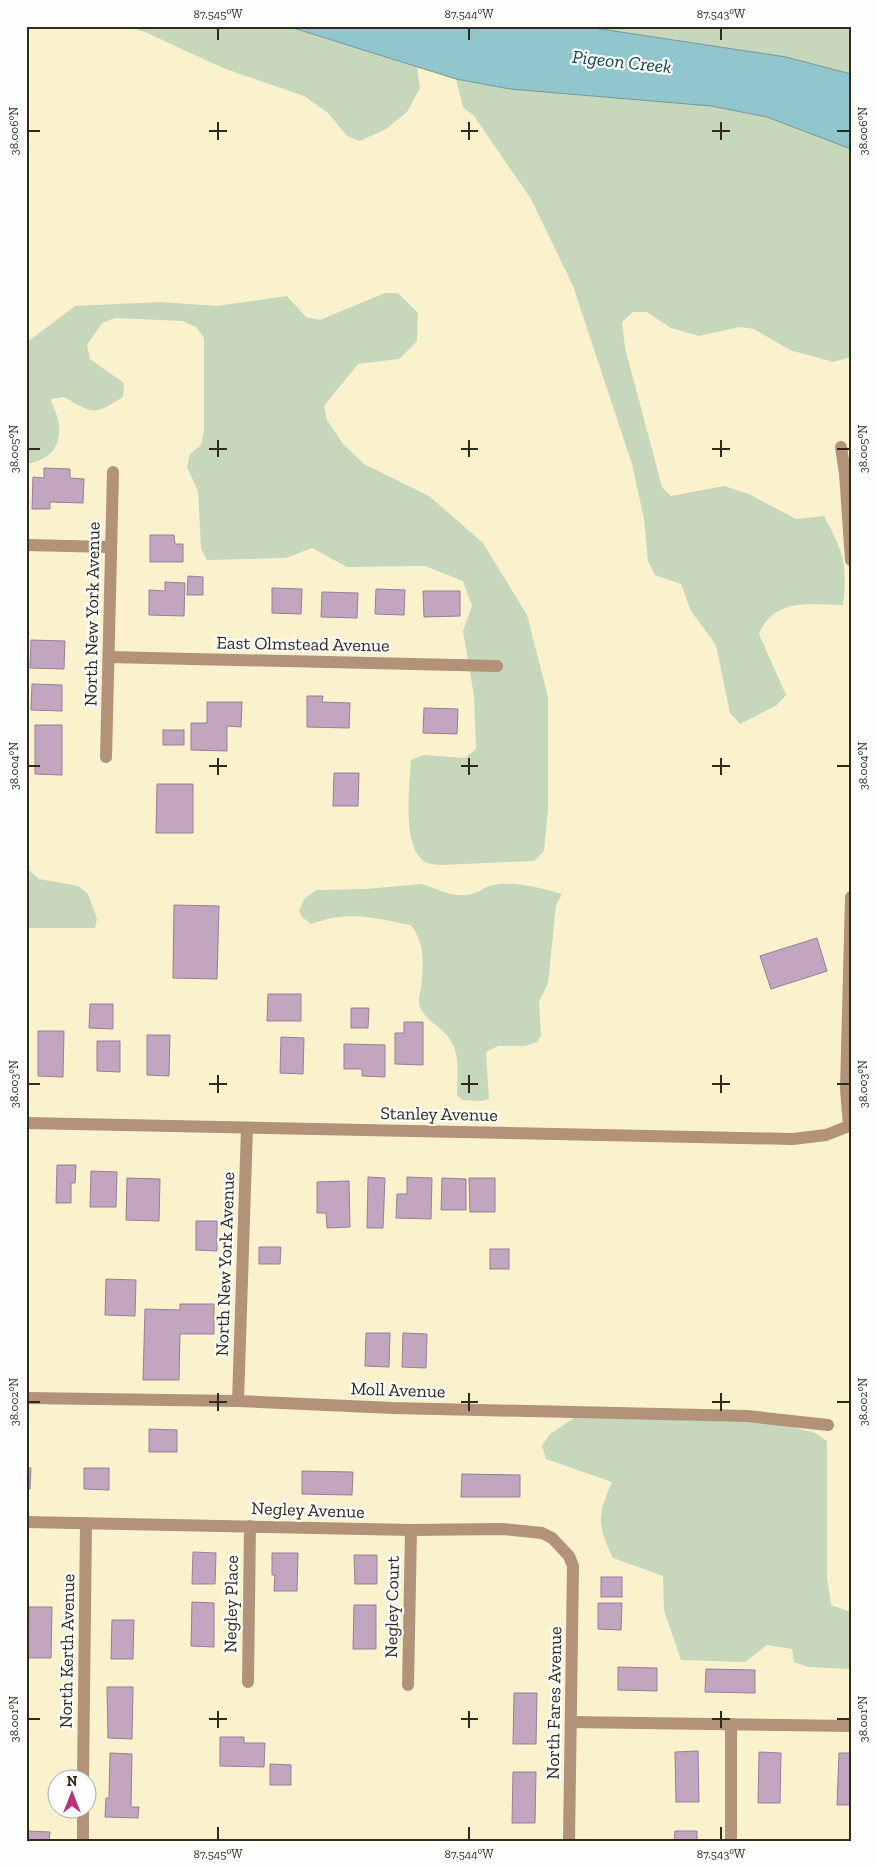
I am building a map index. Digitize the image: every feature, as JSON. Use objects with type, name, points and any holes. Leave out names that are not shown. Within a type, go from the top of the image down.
[{"type":"street","points":[[841,448],[845,473],[851,560]]},
{"type":"street","name":"North New York Avenue","points":[[106,757],[113,472]]},
{"type":"street","points":[[26,545],[111,547]]},
{"type":"street","name":"East Olmstead Avenue","points":[[109,658],[497,666]]},
{"type":"street","name":"Stanley Avenue","points":[[26,1123],[794,1139],[826,1135],[849,1126],[846,1088],[851,896]]},
{"type":"street","name":"North New York Avenue","points":[[238,1401],[247,1128]]},
{"type":"street","name":"Moll Avenue","points":[[26,1398],[238,1401],[393,1408],[748,1416],[828,1425]]},
{"type":"street","name":"Negley Avenue","points":[[26,1522],[411,1530],[503,1529],[542,1533],[552,1538],[569,1556],[573,1566]]},
{"type":"street","name":"North Kerth Avenue","points":[[84,1770],[86,1523]]},
{"type":"street","name":"Negley Place","points":[[248,1682],[250,1526]]},
{"type":"street","name":"Negley Court","points":[[408,1685],[411,1530]]},
{"type":"street","name":"North Fares Avenue","points":[[569,1841],[573,1566]]},
{"type":"street","points":[[570,1722],[851,1726]]},
{"type":"street","points":[[731,1724],[731,1841]]},
{"type":"street","points":[[83,1820],[83,1841]]},
{"type":"green space","points":[[122,26],[287,26],[417,67],[420,88],[407,112],[386,129],[360,141],[347,136],[328,113],[304,96],[223,68],[145,32]]},
{"type":"green space","points":[[581,26],[851,26],[851,74],[786,57]]},
{"type":"green space","points":[[456,79],[510,89],[711,106],[767,117],[851,149],[851,357],[833,362],[790,350],[754,329],[740,327],[699,336],[671,328],[647,312],[633,312],[622,322],[625,348],[662,487],[671,496],[724,486],[749,494],[796,519],[824,516],[840,549],[845,578],[843,605],[806,604],[794,606],[774,614],[766,622],[759,634],[786,695],[777,705],[740,724],[730,713],[716,645],[691,611],[681,584],[655,575],[648,561],[644,519],[632,464],[573,286],[531,199],[474,116],[463,107]]},
{"type":"green space","points":[[385,293],[398,293],[418,313],[417,341],[399,359],[358,364],[324,406],[327,420],[343,444],[364,464],[429,496],[483,543],[527,615],[548,697],[548,809],[544,851],[534,861],[432,864],[425,862],[417,854],[413,843],[409,814],[411,760],[424,755],[465,758],[476,749],[474,696],[463,631],[472,606],[463,581],[425,566],[347,567],[312,548],[286,558],[207,560],[201,548],[198,491],[187,467],[190,454],[201,445],[204,431],[204,338],[196,327],[183,321],[115,318],[102,323],[87,345],[90,359],[124,383],[123,397],[99,410],[82,407],[64,397],[51,399],[59,423],[58,442],[46,457],[26,464],[26,343],[75,306],[161,302],[217,306],[287,296],[306,317],[320,320]]},
{"type":"green space","points":[[26,868],[39,879],[78,886],[88,894],[97,919],[95,928],[26,928]]},
{"type":"green space","points":[[422,884],[446,893],[459,895],[475,893],[490,886],[502,884],[528,886],[562,894],[556,905],[548,983],[539,1002],[541,1036],[537,1042],[525,1046],[498,1046],[486,1052],[489,1099],[482,1101],[462,1100],[457,1095],[457,1063],[453,1045],[450,1039],[425,1015],[419,1003],[422,955],[419,940],[411,925],[349,916],[311,924],[301,916],[299,910],[305,898],[317,890],[366,889]]},
{"type":"green space","points":[[574,1418],[776,1422],[815,1433],[827,1441],[827,1578],[831,1605],[851,1612],[851,1669],[808,1667],[794,1662],[792,1649],[767,1645],[745,1662],[681,1660],[664,1610],[663,1576],[613,1558],[604,1537],[601,1520],[602,1512],[612,1482],[546,1459],[542,1446],[550,1434]]},
{"type":"water","name":"Pigeon Creek","points":[[287,26],[581,26],[786,57],[851,74],[851,149],[767,117],[711,106],[510,89],[456,79]]},
{"type":"building","points":[[44,468],[70,469],[70,478],[84,479],[83,503],[50,502],[50,509],[32,509],[33,477],[44,478]]},
{"type":"building","points":[[150,535],[174,535],[175,544],[183,544],[183,562],[150,562]]},
{"type":"building","points":[[188,576],[203,577],[203,595],[187,595]]},
{"type":"building","points":[[165,582],[185,583],[184,616],[149,615],[149,590],[165,591]]},
{"type":"building","points":[[272,588],[302,589],[301,614],[272,613]]},
{"type":"building","points":[[376,589],[405,590],[404,615],[375,614]]},
{"type":"building","points":[[423,591],[460,591],[460,616],[424,617]]},
{"type":"building","points":[[322,592],[358,593],[357,618],[321,617]]},
{"type":"building","points":[[31,640],[65,641],[64,669],[30,668]]},
{"type":"building","points":[[32,684],[62,685],[62,711],[31,710]]},
{"type":"building","points":[[307,696],[323,696],[322,702],[350,703],[349,728],[307,727]]},
{"type":"building","points":[[207,702],[242,702],[241,727],[227,726],[227,751],[191,750],[191,723],[207,723]]},
{"type":"building","points":[[424,708],[458,709],[457,734],[423,733]]},
{"type":"building","points":[[35,725],[62,725],[62,775],[35,774]]},
{"type":"building","points":[[163,730],[184,730],[184,745],[163,745]]},
{"type":"building","points":[[334,773],[359,773],[358,806],[333,806]]},
{"type":"building","points":[[157,784],[193,784],[193,833],[156,833]]},
{"type":"building","points":[[174,905],[219,906],[217,979],[173,978]]},
{"type":"building","points":[[817,938],[827,971],[771,989],[760,956]]},
{"type":"building","points":[[268,994],[301,994],[301,1021],[267,1021]]},
{"type":"building","points":[[90,1004],[113,1004],[113,1029],[89,1028]]},
{"type":"building","points":[[351,1008],[369,1008],[368,1028],[351,1028]]},
{"type":"building","points":[[404,1022],[423,1022],[423,1065],[395,1064],[395,1033],[404,1033]]},
{"type":"building","points":[[38,1031],[64,1031],[63,1077],[38,1076]]},
{"type":"building","points":[[147,1035],[170,1035],[169,1076],[147,1075]]},
{"type":"building","points":[[281,1037],[304,1038],[303,1074],[280,1073]]},
{"type":"building","points":[[97,1041],[120,1041],[120,1072],[97,1071]]},
{"type":"building","points":[[344,1044],[385,1045],[385,1077],[362,1076],[362,1069],[344,1069]]},
{"type":"building","points":[[57,1165],[76,1165],[75,1183],[71,1183],[71,1203],[56,1203]]},
{"type":"building","points":[[91,1171],[117,1172],[116,1207],[90,1207]]},
{"type":"building","points":[[368,1177],[385,1178],[383,1228],[367,1228]]},
{"type":"building","points":[[407,1177],[432,1178],[431,1219],[396,1218],[397,1194],[407,1194]]},
{"type":"building","points":[[127,1178],[160,1179],[159,1221],[126,1220]]},
{"type":"building","points":[[442,1178],[466,1179],[466,1210],[441,1210]]},
{"type":"building","points":[[469,1178],[495,1178],[495,1212],[470,1212]]},
{"type":"building","points":[[349,1181],[350,1227],[327,1228],[326,1213],[317,1213],[317,1182]]},
{"type":"building","points":[[196,1221],[217,1221],[217,1251],[196,1250]]},
{"type":"building","points":[[259,1247],[281,1247],[280,1264],[259,1264]]},
{"type":"building","points":[[490,1249],[509,1249],[509,1269],[490,1269]]},
{"type":"building","points":[[106,1279],[136,1280],[135,1316],[105,1315]]},
{"type":"building","points":[[180,1304],[214,1304],[214,1334],[180,1334],[179,1380],[143,1380],[145,1309],[180,1310]]},
{"type":"building","points":[[366,1333],[390,1333],[389,1367],[365,1366]]},
{"type":"building","points":[[403,1333],[427,1334],[426,1368],[402,1367]]},
{"type":"building","points":[[149,1429],[177,1430],[177,1452],[149,1452]]},
{"type":"building","points":[[26,1468],[31,1468],[30,1489],[26,1489]]},
{"type":"building","points":[[84,1468],[109,1468],[109,1490],[84,1489]]},
{"type":"building","points":[[302,1471],[353,1472],[352,1495],[302,1494]]},
{"type":"building","points":[[462,1474],[520,1475],[520,1497],[461,1497]]},
{"type":"building","points":[[193,1552],[216,1553],[215,1584],[192,1584]]},
{"type":"building","points":[[272,1553],[298,1553],[297,1591],[274,1591],[275,1575],[272,1575]]},
{"type":"building","points":[[354,1555],[377,1555],[377,1584],[355,1584]]},
{"type":"building","points":[[601,1577],[622,1577],[622,1597],[601,1597]]},
{"type":"building","points":[[192,1602],[214,1603],[214,1647],[191,1646]]},
{"type":"building","points":[[598,1603],[622,1603],[621,1630],[598,1629]]},
{"type":"building","points":[[354,1605],[376,1605],[376,1649],[353,1649]]},
{"type":"building","points":[[29,1607],[52,1607],[51,1658],[28,1658]]},
{"type":"building","points":[[112,1620],[134,1620],[133,1659],[111,1659]]},
{"type":"building","points":[[618,1667],[657,1668],[657,1691],[618,1690]]},
{"type":"building","points":[[706,1669],[755,1670],[755,1693],[705,1692]]},
{"type":"building","points":[[107,1687],[133,1687],[132,1739],[108,1738]]},
{"type":"building","points":[[514,1693],[537,1693],[536,1744],[513,1744]]},
{"type":"building","points":[[220,1737],[244,1737],[244,1743],[265,1743],[264,1767],[220,1766]]},
{"type":"building","points":[[698,1751],[699,1802],[676,1802],[675,1752]]},
{"type":"building","points":[[759,1752],[781,1753],[780,1803],[758,1803]]},
{"type":"building","points":[[110,1753],[132,1754],[131,1807],[139,1807],[138,1818],[105,1817],[106,1798],[109,1798]]},
{"type":"building","points":[[839,1753],[851,1753],[851,1805],[837,1805]]},
{"type":"building","points":[[270,1764],[291,1765],[291,1785],[270,1785]]},
{"type":"building","points":[[513,1772],[536,1772],[535,1823],[512,1823]]},
{"type":"building","points":[[26,1831],[50,1832],[49,1841],[26,1841]]},
{"type":"building","points":[[675,1831],[697,1831],[697,1841],[674,1841]]}]
